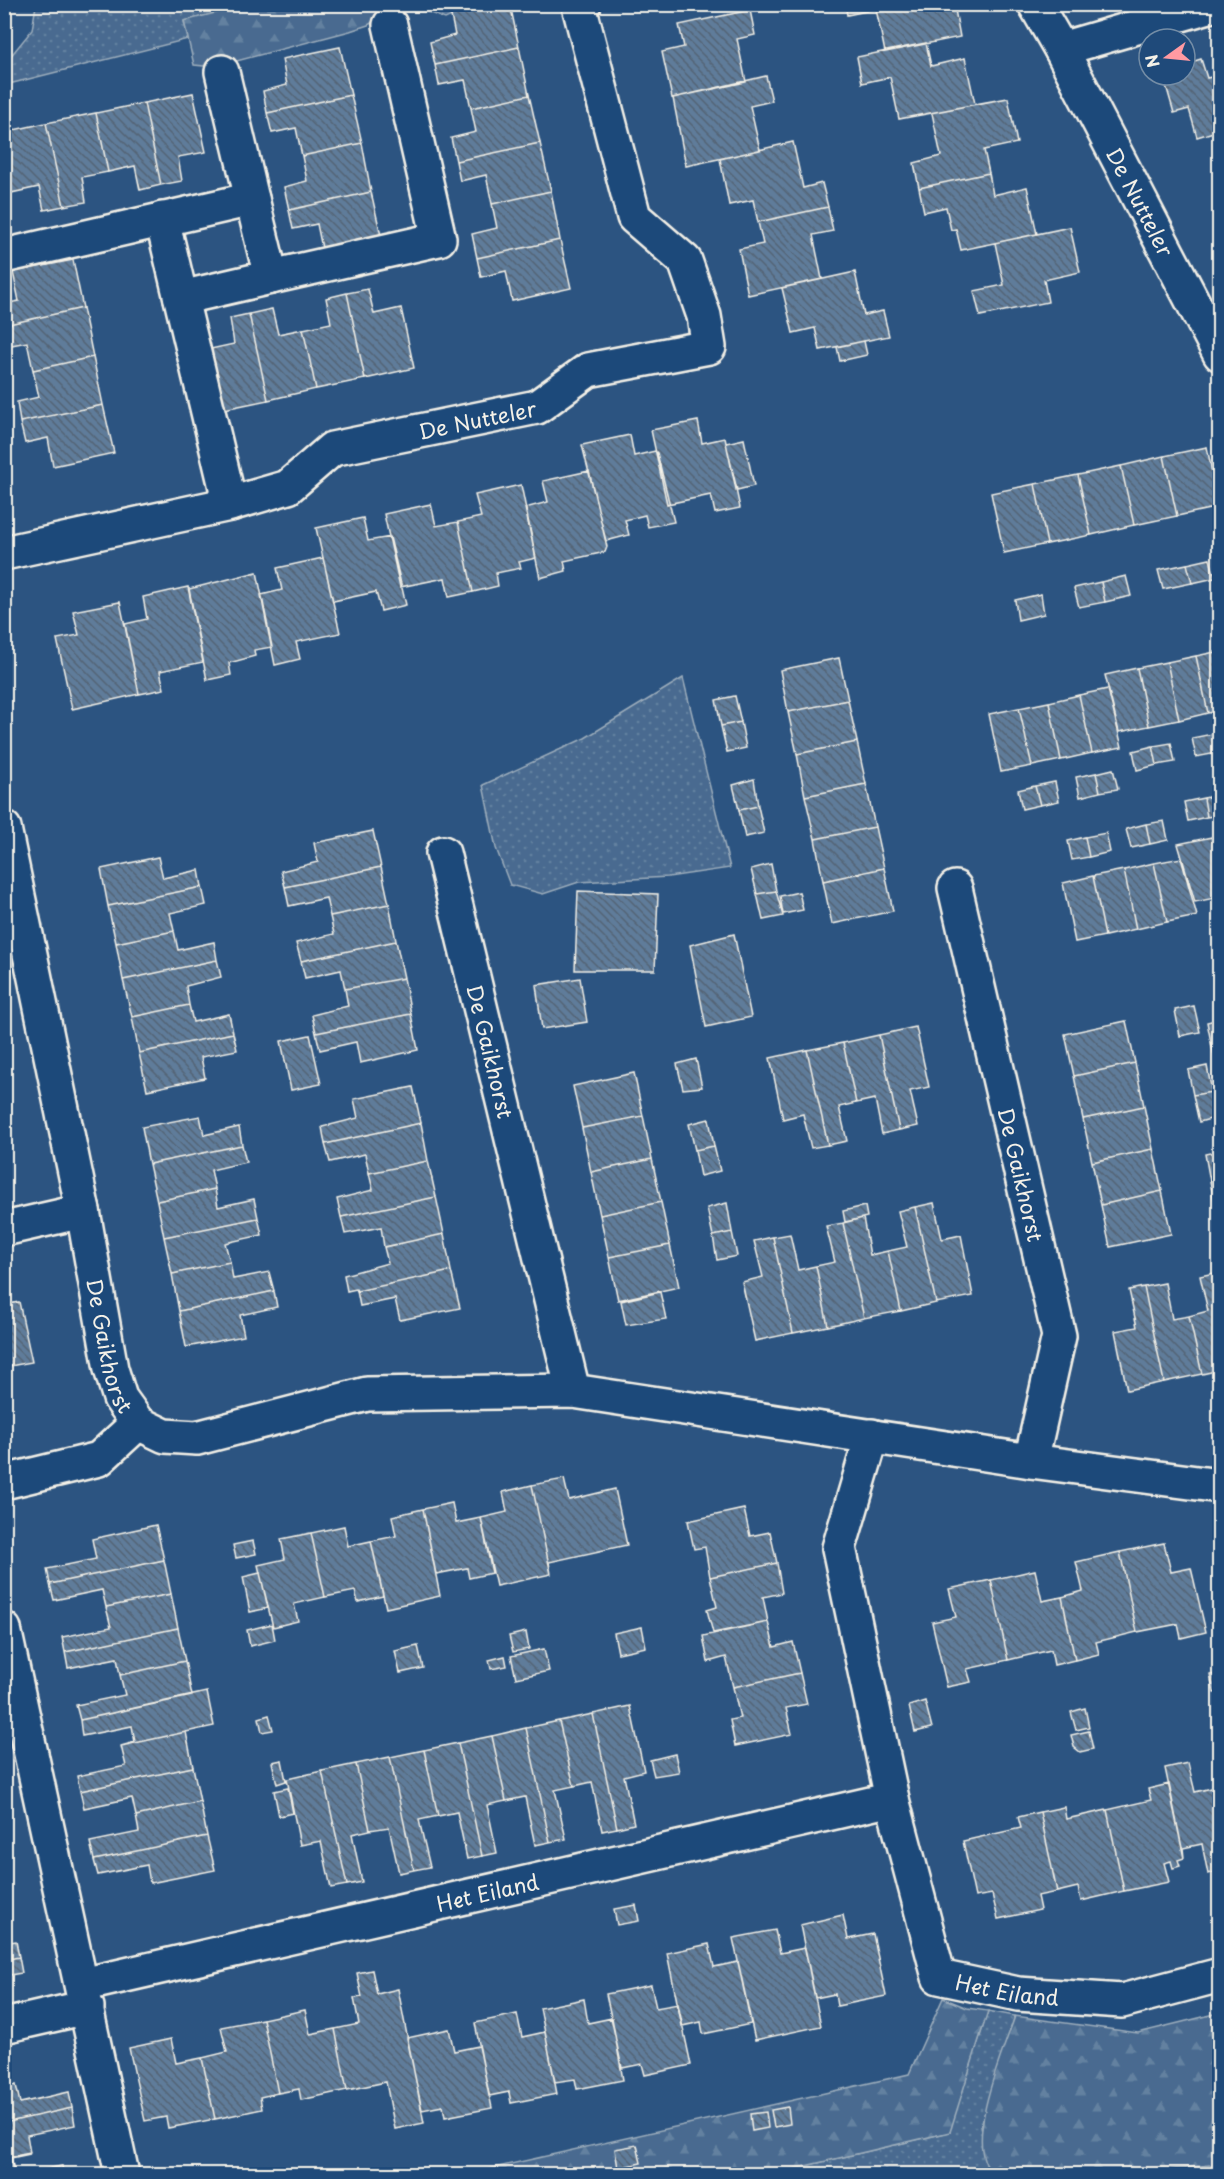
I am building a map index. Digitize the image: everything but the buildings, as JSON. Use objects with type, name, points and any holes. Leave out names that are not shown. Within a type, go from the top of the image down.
[{"type":"street","name":"De Nutteler","points":[[4,553],[230,504],[288,487],[332,449],[537,407],[588,370],[709,347],[704,315],[685,261],[634,217],[579,6],[584,4]]},
{"type":"street","name":"De Nutteler","points":[[1035,4],[1061,49],[1220,354]]},
{"type":"street","points":[[1061,49],[1216,4]]},
{"type":"street","points":[[181,298],[439,238],[390,25]]},
{"type":"street","points":[[222,72],[271,277]]},
{"type":"street","points":[[4,256],[252,200]]},
{"type":"street","points":[[162,219],[230,504]]},
{"type":"street","name":"De Gaikhorst","points":[[4,828],[83,1211],[111,1370],[120,1398],[138,1423],[165,1436],[197,1438],[366,1394],[573,1391],[1031,1461],[1220,1486]]},
{"type":"street","name":"De Gaikhorst","points":[[443,853],[573,1391]]},
{"type":"street","name":"De Gaikhorst","points":[[955,888],[1059,1336],[1031,1461]]},
{"type":"street","points":[[4,1229],[83,1211]]},
{"type":"street","points":[[4,1482],[99,1459],[138,1423]]},
{"type":"street","name":"Het Eiland","points":[[872,1436],[839,1548],[892,1799],[939,1977],[1018,1994],[1122,2001],[1220,1975]]},
{"type":"street","points":[[4,1629],[122,2175]]},
{"type":"street","name":"Het Eiland","points":[[4,2026],[85,1996],[892,1799]]},
{"type":"green space","points":[[250,4],[476,5],[445,19],[428,12],[392,11],[368,25],[350,31],[214,67],[194,65],[184,21]]},
{"type":"green space","points":[[36,5],[250,5],[184,21],[188,39],[5,85],[5,63],[32,30]]},
{"type":"green space","points":[[683,678],[730,868],[668,877],[579,882],[543,894],[510,885],[496,848],[483,785],[585,738]]},
{"type":"green space","points":[[943,1998],[967,2008],[988,2011],[950,2132],[771,2174],[467,2174],[909,2074]]},
{"type":"green space","points":[[988,2011],[1015,2016],[981,2125],[987,2169],[993,2174],[771,2174],[949,2132]]},
{"type":"green space","points":[[1219,2013],[1219,2164],[1130,2174],[994,2174],[985,2161],[981,2143],[983,2122],[995,2074],[1015,2016],[1138,2033]]},
{"type":"green space","points":[[1219,2164],[1219,2174],[1130,2174]]}]
